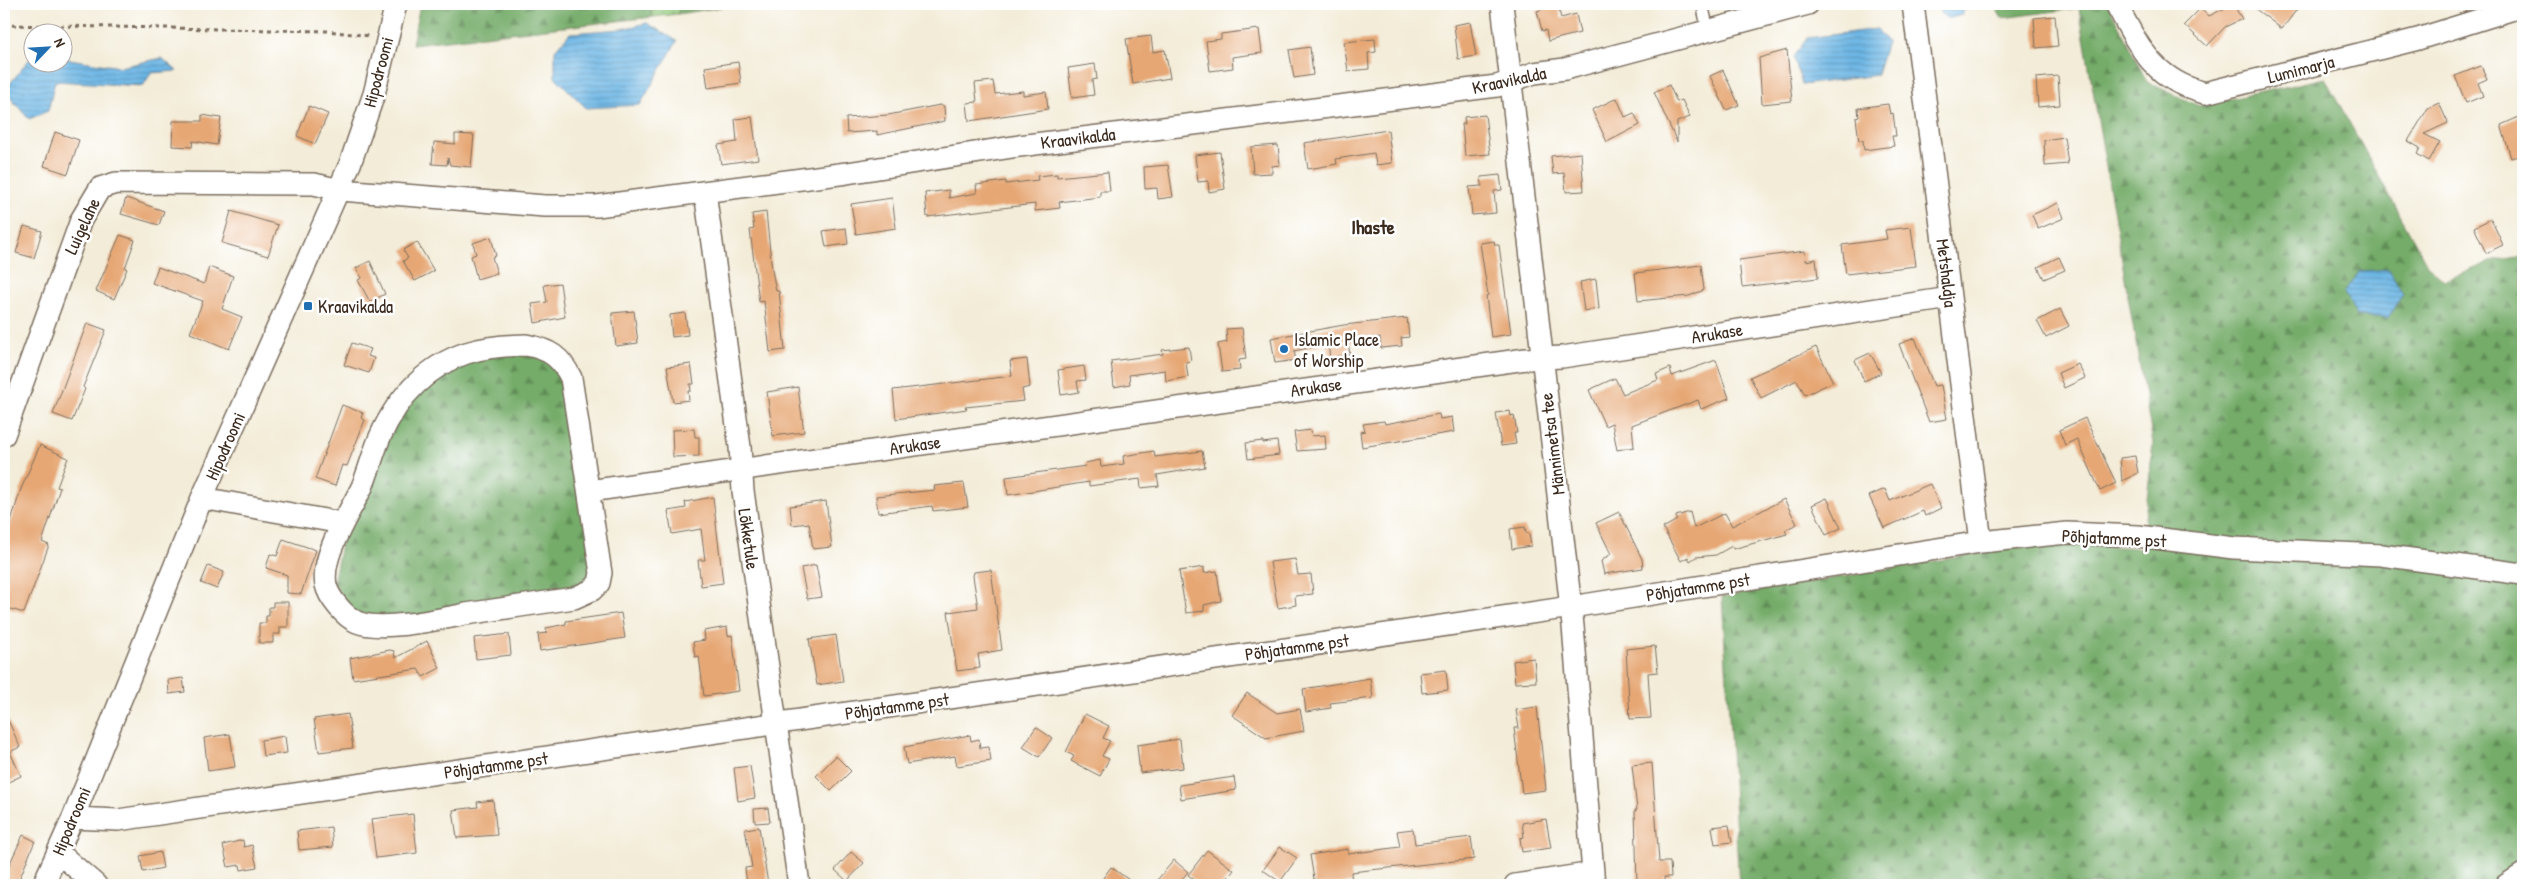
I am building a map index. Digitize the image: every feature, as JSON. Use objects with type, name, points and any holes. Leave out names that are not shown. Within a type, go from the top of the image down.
[{"type":"street","name":"Hipodroomi","points":[[43,885],[73,818],[202,498],[340,190],[374,94],[396,4]]},
{"type":"street","name":"Männimetsa tee","points":[[1502,4],[1571,607],[1594,879]]},
{"type":"street","name":"Kraavikalda","points":[[340,190],[545,206],[597,206],[847,173],[1019,146],[1498,86],[1534,73],[1565,69],[1808,4]]},
{"type":"street","name":"Metshaldja","points":[[1912,4],[1981,542]]},
{"type":"street","name":"Lumimarja","points":[[2116,4],[2133,37],[2158,70],[2184,88],[2205,94],[2418,38],[2523,6]]},
{"type":"street","name":"Luigelahe","points":[[4,435],[81,220],[100,188],[116,183],[170,182],[314,184],[340,190]]},
{"type":"street","name":"Lõkketule","points":[[705,192],[799,885]]},
{"type":"street","name":"Arukase","points":[[589,491],[742,471],[1236,398],[1542,358],[1562,357],[1950,298]]},
{"type":"street","points":[[490,346],[538,347],[557,357],[565,366],[571,378],[589,491],[601,573],[599,583],[592,590],[574,598],[400,625],[357,622],[342,610],[331,596],[326,584],[328,567],[342,523],[363,485],[380,436],[398,406],[416,384],[454,356],[490,346]]},
{"type":"street","points":[[202,498],[342,523]]},
{"type":"street","name":"Põhjatamme pst","points":[[73,818],[118,820],[1571,607],[1981,542],[2067,533],[2138,536],[2234,548],[2381,555],[2523,574]]},
{"type":"street","points":[[58,853],[96,885]]},
{"type":"street","points":[[2506,885],[2523,874]]},
{"type":"street","points":[[1515,885],[1594,879]]},
{"type":"lane","points":[[1702,4],[1708,30]]},
{"type":"path","points":[[4,25],[327,31],[388,38]]},
{"type":"green space","points":[[420,4],[648,4],[653,17],[412,44]]},
{"type":"green space","points":[[648,4],[680,4],[678,14],[653,17]]},
{"type":"green space","points":[[680,4],[740,4],[678,14]]},
{"type":"green space","points":[[1992,4],[2108,4],[2147,82],[2199,106],[2325,78],[2428,266],[2444,281],[2490,262],[2523,256],[2523,885],[1739,885],[1722,597],[2012,548],[2069,545],[2144,548],[2153,443],[2079,8],[2002,18]],"holes":[[[2389,270],[2403,294],[2389,317],[2357,316],[2345,293],[2360,271]]]},
{"type":"green space","points":[[532,349],[565,373],[595,575],[589,587],[386,622],[354,612],[333,583],[342,539],[410,394],[480,352]]},
{"type":"water","points":[[1940,4],[1967,4],[1962,15],[1948,19],[1940,13]]},
{"type":"water","points":[[647,23],[677,41],[640,105],[586,108],[555,77],[555,50],[570,33],[622,29]]},
{"type":"water","points":[[1877,29],[1887,42],[1877,75],[1802,85],[1794,57],[1807,38]]},
{"type":"water","points":[[162,58],[177,71],[151,73],[143,86],[55,81],[48,111],[29,119],[4,91],[22,68],[22,72],[72,72],[72,59],[120,67]]},
{"type":"water","points":[[2389,269],[2403,294],[2389,318],[2357,316],[2344,293],[2360,271]]},
{"type":"building","points":[[1539,4],[1557,4],[1561,18],[1576,14],[1580,33],[1548,41],[1546,30],[1542,31],[1537,11],[1541,10]]},
{"type":"building","points":[[2233,4],[2242,19],[2225,27],[2207,46],[2184,25],[2201,8],[2209,16]]},
{"type":"building","points":[[2249,4],[2301,4],[2282,29]]},
{"type":"building","points":[[2055,16],[2058,46],[2036,48],[2034,18]]},
{"type":"building","points":[[1470,22],[1476,56],[1458,59],[1454,25]]},
{"type":"building","points":[[1259,29],[1262,53],[1232,57],[1233,68],[1210,71],[1206,41],[1221,39],[1221,34]]},
{"type":"building","points":[[1151,36],[1153,52],[1165,50],[1170,78],[1133,84],[1126,39]]},
{"type":"building","points":[[1375,39],[1376,52],[1368,53],[1369,69],[1348,71],[1344,42]]},
{"type":"building","points":[[1310,47],[1313,75],[1294,78],[1289,50]]},
{"type":"building","points":[[1787,50],[1792,101],[1762,104],[1759,58]]},
{"type":"building","points":[[738,62],[741,83],[708,88],[705,67]]},
{"type":"building","points":[[1095,64],[1097,79],[1092,80],[1094,95],[1072,98],[1068,68]]},
{"type":"building","points":[[2481,66],[2487,79],[2478,83],[2483,96],[2466,103],[2455,76]]},
{"type":"building","points":[[1723,70],[1739,105],[1726,110],[1710,76]]},
{"type":"building","points":[[2058,76],[2060,105],[2038,107],[2036,78]]},
{"type":"building","points":[[993,81],[995,94],[1023,91],[1023,95],[1046,92],[1048,109],[969,121],[967,103],[977,102],[975,83]]},
{"type":"building","points":[[1669,85],[1677,102],[1682,100],[1690,117],[1677,122],[1677,142],[1654,92]]},
{"type":"building","points":[[1617,98],[1625,117],[1634,113],[1640,125],[1607,142],[1592,110]]},
{"type":"building","points":[[2439,103],[2448,123],[2424,134],[2440,142],[2429,161],[2417,154],[2420,148],[2408,141],[2428,108]]},
{"type":"building","points":[[1888,104],[1890,114],[1893,113],[1896,136],[1892,136],[1894,146],[1864,150],[1863,140],[1859,141],[1856,118],[1859,117],[1858,108]]},
{"type":"building","points":[[940,105],[944,106],[945,121],[877,135],[877,131],[847,133],[846,118],[888,115]]},
{"type":"building","points":[[309,106],[328,114],[315,144],[297,136]]},
{"type":"building","points":[[202,115],[221,118],[217,145],[193,141],[192,147],[172,146],[173,121],[202,121]]},
{"type":"building","points":[[1485,115],[1490,154],[1465,156],[1462,124],[1465,124],[1464,117]]},
{"type":"building","points":[[752,117],[758,159],[721,164],[718,145],[737,142],[735,119]]},
{"type":"building","points":[[2519,117],[2523,127],[2523,155],[2511,158],[2501,125]]},
{"type":"building","points":[[1388,130],[1392,163],[1376,165],[1374,153],[1336,159],[1337,164],[1308,169],[1304,143]]},
{"type":"building","points":[[55,132],[79,140],[68,174],[44,166]]},
{"type":"building","points":[[455,134],[474,135],[471,167],[450,165],[448,158],[447,165],[432,164],[434,142],[455,144]]},
{"type":"building","points":[[2064,137],[2068,164],[2045,166],[2044,140]]},
{"type":"building","points":[[1278,145],[1280,165],[1272,166],[1272,173],[1253,174],[1251,147]]},
{"type":"building","points":[[1220,152],[1225,189],[1209,192],[1208,181],[1198,182],[1195,155]]},
{"type":"building","points":[[1581,153],[1584,191],[1566,192],[1564,173],[1553,174],[1551,156]]},
{"type":"building","points":[[1168,165],[1173,197],[1158,199],[1157,188],[1145,189],[1144,167]]},
{"type":"building","points":[[1108,172],[1110,191],[1100,191],[1100,197],[1059,202],[1060,208],[1035,211],[1035,204],[927,217],[925,193],[949,190],[949,198],[977,193],[976,185],[1006,181],[1006,184],[1038,180],[1037,176],[1057,174],[1057,177]]},
{"type":"building","points":[[1500,175],[1502,190],[1494,191],[1496,213],[1472,215],[1469,187],[1482,186],[1481,177]]},
{"type":"building","points":[[126,198],[164,211],[159,225],[121,214]]},
{"type":"building","points":[[892,198],[896,228],[856,234],[851,204]]},
{"type":"building","points":[[2058,203],[2064,218],[2038,229],[2032,215]]},
{"type":"building","points":[[231,211],[278,225],[268,256],[222,243]]},
{"type":"building","points":[[766,212],[772,270],[776,291],[779,291],[785,350],[770,352],[764,301],[759,302],[750,230],[754,229],[752,214]]},
{"type":"building","points":[[2491,219],[2503,245],[2486,253],[2474,227]]},
{"type":"building","points":[[24,226],[42,231],[34,258],[16,253]]},
{"type":"building","points":[[1911,227],[1916,266],[1846,274],[1842,245],[1887,239],[1885,230]]},
{"type":"building","points":[[846,228],[848,244],[826,247],[823,231]]},
{"type":"building","points":[[120,235],[135,240],[125,268],[127,269],[114,299],[96,291]]},
{"type":"building","points":[[491,237],[496,256],[492,257],[497,273],[477,279],[471,256],[476,254],[473,243]]},
{"type":"building","points":[[1494,241],[1495,245],[1499,245],[1511,334],[1491,337],[1486,296],[1488,295],[1480,243]]},
{"type":"building","points":[[417,242],[434,271],[415,281],[403,261],[408,258],[403,250]]},
{"type":"building","points":[[1805,251],[1806,261],[1816,259],[1818,278],[1742,287],[1739,260]]},
{"type":"building","points":[[2059,257],[2065,270],[2044,279],[2038,267]]},
{"type":"building","points":[[370,261],[385,294],[370,302],[358,280],[362,278],[356,268]]},
{"type":"building","points":[[1701,265],[1704,290],[1689,296],[1638,301],[1635,273]]},
{"type":"building","points":[[158,267],[204,284],[209,267],[233,276],[222,309],[242,317],[229,349],[190,333],[203,301],[152,283]]},
{"type":"building","points":[[1596,279],[1599,309],[1584,311],[1580,282]]},
{"type":"building","points":[[560,283],[565,317],[535,323],[532,304],[547,302],[544,285]]},
{"type":"building","points":[[2060,309],[2069,326],[2046,338],[2037,321]]},
{"type":"building","points":[[634,311],[638,343],[616,346],[612,313]]},
{"type":"building","points":[[685,313],[688,335],[672,337],[670,315]]},
{"type":"building","points":[[1407,318],[1409,337],[1401,338],[1402,346],[1381,348],[1380,337],[1348,343],[1350,354],[1330,358],[1328,344],[1294,351],[1296,360],[1275,363],[1271,338],[1344,325]]},
{"type":"building","points":[[87,323],[106,330],[83,387],[85,389],[72,421],[53,414]]},
{"type":"building","points":[[1242,328],[1246,359],[1239,360],[1240,370],[1222,372],[1218,344],[1227,342],[1226,329]]},
{"type":"building","points":[[1915,338],[1934,386],[1941,385],[1947,419],[1929,422],[1899,344]]},
{"type":"building","points":[[352,343],[371,349],[368,356],[374,358],[369,373],[344,365]]},
{"type":"building","points":[[1189,347],[1191,361],[1186,362],[1188,377],[1166,381],[1165,370],[1129,375],[1130,384],[1114,387],[1111,361],[1163,354],[1162,350]]},
{"type":"building","points":[[1816,347],[1833,382],[1805,395],[1797,380],[1761,398],[1750,377]]},
{"type":"building","points":[[1870,353],[1881,373],[1864,381],[1855,360]]},
{"type":"building","points":[[1027,359],[1030,387],[1022,389],[1024,401],[965,407],[967,409],[896,419],[893,390],[1012,376],[1010,361]]},
{"type":"building","points":[[1716,360],[1729,398],[1701,409],[1698,400],[1632,425],[1634,447],[1617,450],[1612,423],[1605,426],[1589,390],[1615,378],[1623,394],[1658,380],[1656,374],[1670,368],[1672,376]]},
{"type":"building","points":[[691,364],[694,384],[690,384],[691,391],[688,391],[689,400],[673,402],[667,367]]},
{"type":"building","points":[[2078,364],[2085,378],[2064,388],[2058,373]]},
{"type":"building","points":[[1084,366],[1086,380],[1077,381],[1079,392],[1061,395],[1058,370]]},
{"type":"building","points":[[798,387],[804,432],[773,436],[767,392]]},
{"type":"building","points":[[342,405],[363,413],[361,418],[365,420],[347,466],[342,465],[335,486],[315,479]]},
{"type":"building","points":[[1510,411],[1511,416],[1514,415],[1517,433],[1514,433],[1516,444],[1501,446],[1496,413]]},
{"type":"building","points":[[1439,414],[1440,419],[1452,417],[1454,432],[1362,447],[1360,432],[1365,431],[1363,424],[1384,421],[1385,424]]},
{"type":"building","points":[[2085,418],[2116,483],[2100,491],[2077,439],[2065,445],[2059,430]]},
{"type":"building","points":[[694,429],[695,437],[699,437],[699,456],[673,457],[672,430]]},
{"type":"building","points":[[1311,430],[1312,436],[1325,435],[1326,449],[1297,451],[1294,432]]},
{"type":"building","points":[[1263,441],[1263,443],[1277,441],[1279,455],[1248,459],[1246,443]]},
{"type":"building","points":[[40,445],[68,458],[57,487],[60,488],[42,542],[49,545],[24,613],[4,607],[4,543],[21,489]]},
{"type":"building","points":[[1154,451],[1155,457],[1202,451],[1205,467],[1157,475],[1159,486],[1141,488],[1140,479],[1089,486],[1089,482],[1008,495],[1006,477],[1086,466],[1085,463],[1100,460],[1101,467],[1124,464],[1123,456]]},
{"type":"building","points":[[2135,456],[2138,473],[2122,481],[2120,458]]},
{"type":"building","points":[[964,483],[968,507],[933,511],[932,506],[878,513],[876,496],[935,490],[934,486]]},
{"type":"building","points":[[1930,484],[1941,508],[1925,516],[1923,511],[1884,528],[1869,496],[1885,489],[1890,501]]},
{"type":"building","points":[[713,497],[723,583],[701,586],[698,560],[705,560],[701,529],[672,534],[668,511],[686,508],[685,502]]},
{"type":"building","points":[[1827,498],[1841,528],[1826,535],[1812,505]]},
{"type":"building","points":[[1784,499],[1797,524],[1785,530],[1787,534],[1733,549],[1732,546],[1716,555],[1696,557],[1690,561],[1688,557],[1681,561],[1663,528],[1677,520],[1676,516],[1690,512],[1694,528],[1725,513],[1732,526]]},
{"type":"building","points":[[826,501],[832,547],[813,549],[809,523],[792,525],[790,506]]},
{"type":"building","points":[[1619,512],[1642,559],[1643,568],[1604,574],[1601,561],[1611,554],[1596,523]]},
{"type":"building","points":[[1525,527],[1526,533],[1529,533],[1531,546],[1512,549],[1510,529]]},
{"type":"building","points":[[283,539],[316,550],[301,594],[287,593],[287,575],[266,568],[270,554],[277,556]]},
{"type":"building","points":[[1295,559],[1298,575],[1311,574],[1313,594],[1295,596],[1296,605],[1278,608],[1270,562]]},
{"type":"building","points":[[816,565],[822,597],[807,599],[801,568]]},
{"type":"building","points":[[208,566],[224,572],[217,589],[201,583]]},
{"type":"building","points":[[1204,567],[1204,573],[1217,571],[1221,601],[1204,605],[1204,611],[1186,613],[1179,571]]},
{"type":"building","points":[[991,570],[1002,650],[978,654],[980,668],[957,671],[948,612],[978,608],[974,572]]},
{"type":"building","points":[[273,602],[288,602],[288,627],[280,627],[280,634],[273,634],[273,643],[259,643],[259,623],[266,623],[266,616],[269,616],[269,607],[273,607]]},
{"type":"building","points":[[621,613],[625,638],[540,651],[538,634],[547,633],[546,628],[566,624],[566,621]]},
{"type":"building","points":[[727,627],[728,636],[732,635],[739,691],[704,696],[699,656],[695,657],[693,642],[705,640],[704,631]]},
{"type":"building","points":[[509,634],[511,655],[476,659],[474,638]]},
{"type":"building","points":[[836,635],[843,681],[817,685],[809,639]]},
{"type":"building","points":[[427,641],[440,668],[423,677],[418,669],[353,679],[350,658],[390,650],[394,651],[395,658]]},
{"type":"building","points":[[1655,646],[1658,672],[1648,673],[1651,718],[1630,719],[1626,649]]},
{"type":"building","points":[[1534,658],[1536,682],[1515,683],[1513,661]]},
{"type":"building","points":[[1446,670],[1448,690],[1422,693],[1420,673]]},
{"type":"building","points":[[183,678],[185,692],[169,694],[168,680]]},
{"type":"building","points":[[1370,678],[1373,698],[1330,703],[1331,708],[1306,712],[1303,689]]},
{"type":"building","points":[[1247,693],[1277,713],[1300,709],[1304,731],[1266,738],[1232,715]]},
{"type":"building","points":[[1537,707],[1546,790],[1522,793],[1514,728],[1519,728],[1516,710]]},
{"type":"building","points":[[4,711],[20,747],[10,752],[21,776],[4,784]]},
{"type":"building","points":[[348,714],[353,748],[319,752],[314,719]]},
{"type":"building","points":[[1085,714],[1109,726],[1103,738],[1110,741],[1102,756],[1109,759],[1100,776],[1071,761],[1074,756],[1066,752]]},
{"type":"building","points":[[1036,727],[1052,738],[1039,757],[1023,747]]},
{"type":"building","points":[[230,734],[235,767],[208,771],[204,738]]},
{"type":"building","points":[[970,735],[971,741],[979,739],[980,748],[989,747],[991,761],[957,766],[955,756],[907,764],[904,747]]},
{"type":"building","points":[[285,736],[287,753],[263,756],[261,740]]},
{"type":"building","points":[[1180,739],[1183,768],[1140,773],[1137,745]]},
{"type":"building","points":[[836,756],[851,771],[831,791],[816,776]]},
{"type":"building","points":[[1652,763],[1659,862],[1670,862],[1671,877],[1664,877],[1665,885],[1637,885],[1635,810],[1637,810],[1632,765]]},
{"type":"building","points":[[750,766],[755,798],[738,801],[734,768]]},
{"type":"building","points":[[1234,777],[1236,790],[1181,799],[1179,785]]},
{"type":"building","points":[[493,800],[497,835],[457,838],[453,810],[478,807],[477,802]]},
{"type":"building","points":[[768,808],[770,822],[755,823],[754,809]]},
{"type":"building","points":[[413,814],[417,853],[376,858],[371,819]]},
{"type":"building","points":[[1546,819],[1551,848],[1522,852],[1520,838],[1524,837],[1522,823]]},
{"type":"building","points":[[1729,825],[1732,842],[1715,844],[1712,827]]},
{"type":"building","points":[[331,827],[333,847],[299,850],[297,831]]},
{"type":"building","points":[[759,827],[768,884],[747,885],[745,868],[752,867],[745,829]]},
{"type":"building","points":[[1413,829],[1415,844],[1471,837],[1474,859],[1351,872],[1352,883],[1315,885],[1310,855],[1348,849],[1348,854],[1400,847],[1397,831]]},
{"type":"building","points":[[23,835],[35,841],[17,885],[14,885],[4,880],[4,876]]},
{"type":"building","points":[[243,840],[244,847],[252,845],[257,867],[241,870],[240,865],[228,867],[223,845]]},
{"type":"building","points":[[1280,847],[1297,858],[1280,882],[1263,870]]},
{"type":"building","points":[[1207,850],[1234,870],[1222,885],[1201,885],[1188,875]]},
{"type":"building","points":[[160,852],[163,868],[143,872],[140,856]]},
{"type":"building","points":[[851,852],[864,863],[847,881],[835,870]]},
{"type":"building","points":[[1174,860],[1188,872],[1177,885],[1153,885]]},
{"type":"building","points":[[1111,867],[1136,885],[1098,885]]},
{"type":"place","name":"Kraavikalda","points":[[308,306]]},
{"type":"place","name":"Islamic Place of Worship","points":[[1284,349]]},
{"type":"district","name":"Ihaste","points":[[1373,226]]}]
